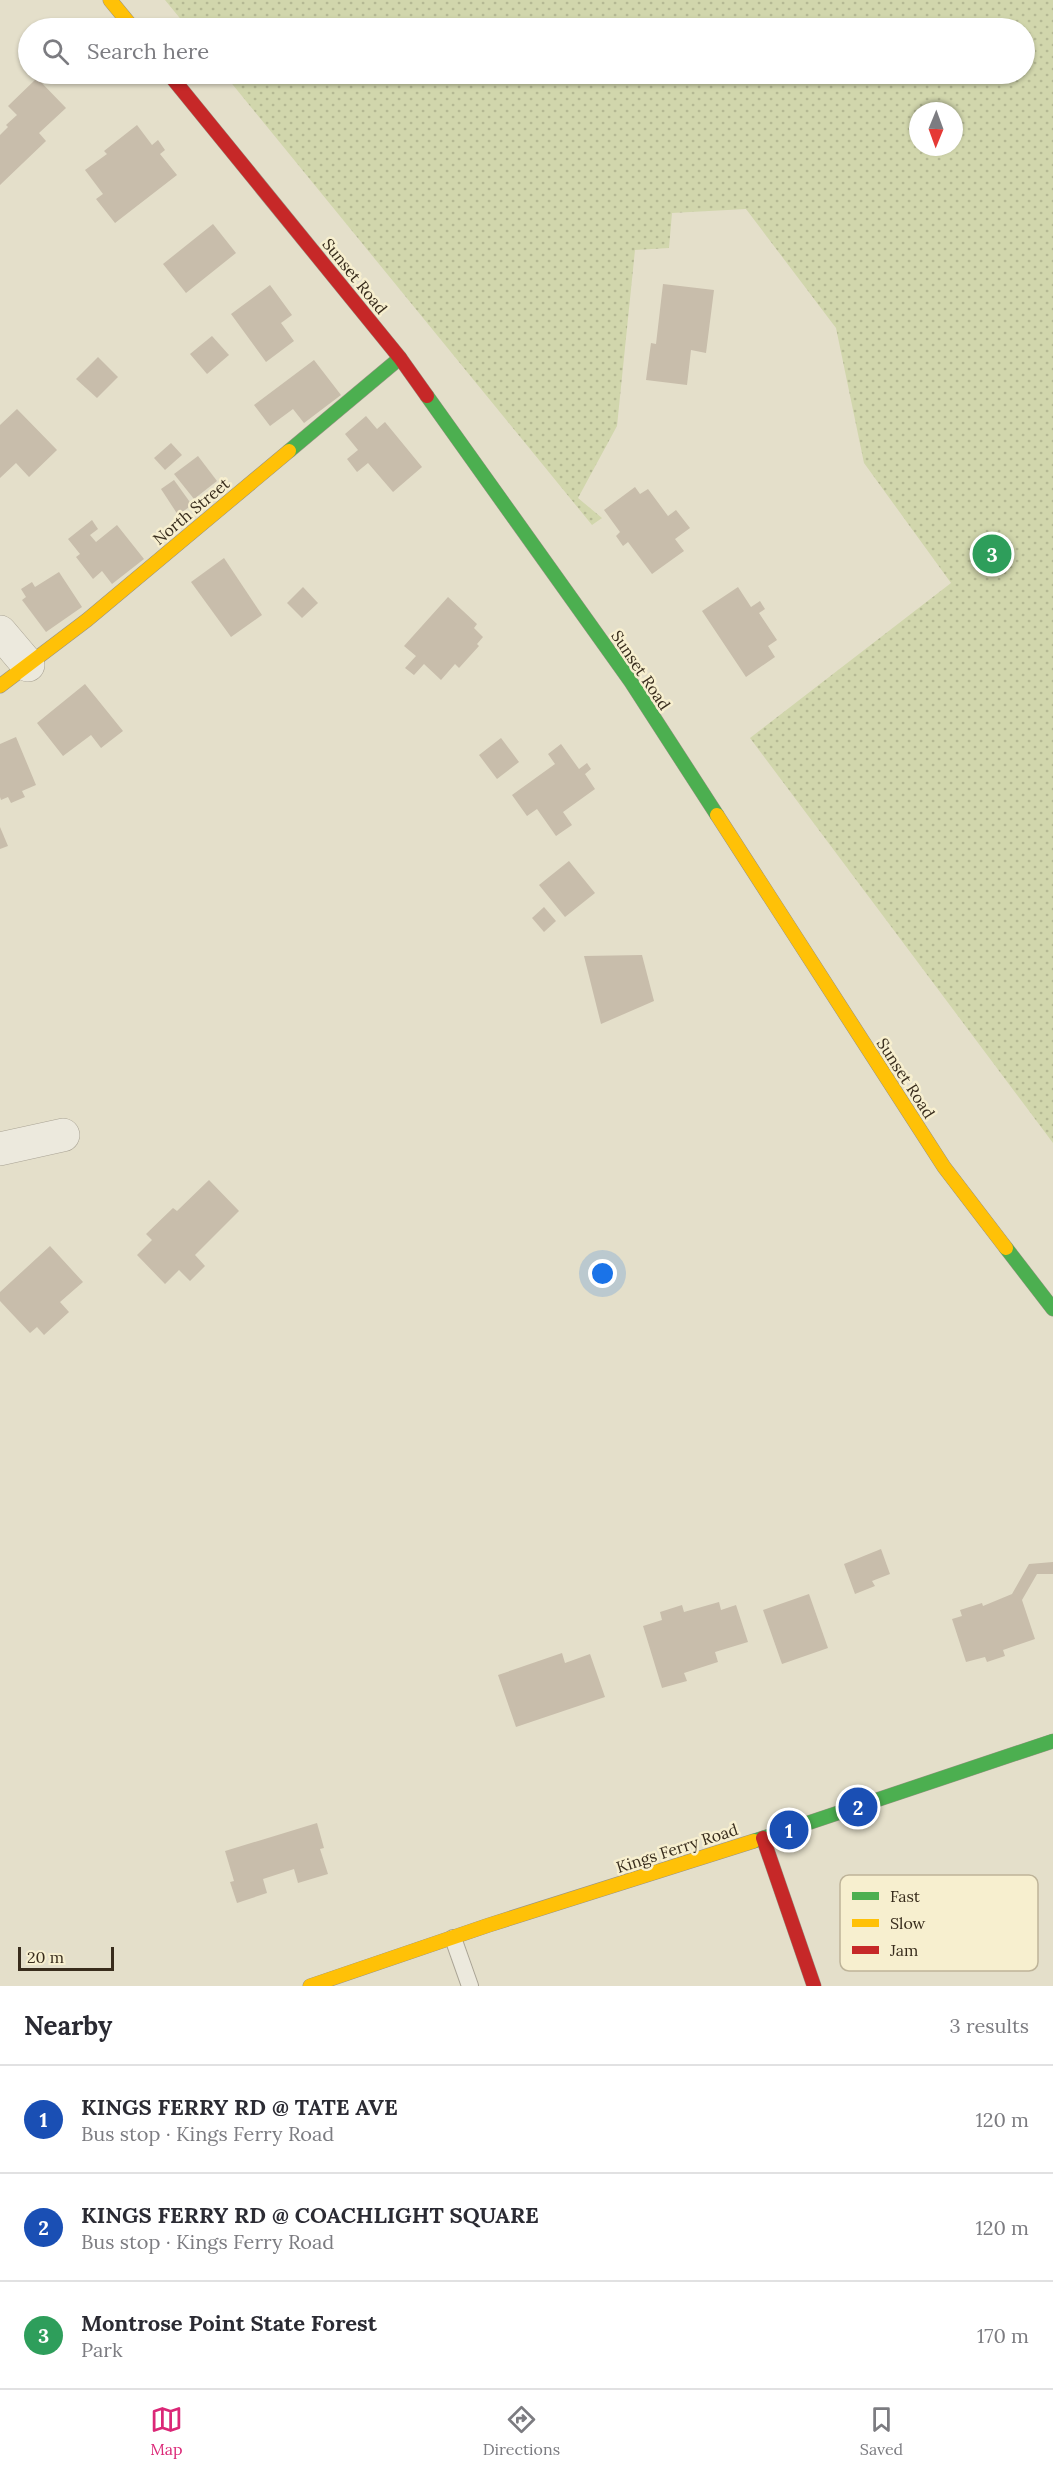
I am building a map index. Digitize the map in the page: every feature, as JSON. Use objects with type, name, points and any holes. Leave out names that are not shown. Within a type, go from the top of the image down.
[{"type":"street","points":[[110,0],[125,18]]},
{"type":"street","name":"Sunset Road","points":[[177,84],[400,358],[631,682],[945,1167],[1053,1309]]},
{"type":"street","name":"North Street","points":[[0,686],[87,620],[400,358]]},
{"type":"street","points":[[0,632],[28,665]]},
{"type":"street","points":[[0,1149],[63,1135]]},
{"type":"street","name":"Kings Ferry Road","points":[[310,1986],[1053,1741]]},
{"type":"street","points":[[763,1838],[814,1986]]},
{"type":"lane","points":[[453,1938],[470,1986]]},
{"type":"green space","points":[[165,0],[1053,0],[1053,1143],[750,738],[951,583],[864,463],[836,328],[746,209],[672,213],[669,248],[635,250],[617,426],[578,498],[602,518],[592,525],[232,84],[1035,84],[1035,18],[180,18]]},
{"type":"building","points":[[31,84],[43,84],[66,108],[39,133],[46,141],[0,185],[0,135],[8,127],[6,125],[17,115],[8,106]]},
{"type":"building","points":[[137,125],[152,145],[158,140],[165,150],[160,154],[177,175],[115,223],[96,199],[103,194],[85,170],[107,154],[104,151]]},
{"type":"building","points":[[213,224],[236,253],[186,293],[163,264]]},
{"type":"building","points":[[663,284],[714,290],[706,353],[691,350],[687,385],[646,380],[651,343],[656,344]]},
{"type":"building","points":[[270,285],[292,315],[281,323],[294,341],[266,362],[231,314]]},
{"type":"building","points":[[212,336],[229,355],[207,374],[190,354]]},
{"type":"building","points":[[98,357],[118,377],[97,398],[76,379]]},
{"type":"building","points":[[314,360],[341,395],[304,423],[293,409],[270,426],[254,405]]},
{"type":"building","points":[[17,409],[57,450],[29,477],[16,463],[0,478],[0,425]]},
{"type":"building","points":[[366,416],[377,429],[385,422],[422,467],[393,492],[368,463],[357,472],[347,459],[358,450],[345,434]]},
{"type":"building","points":[[171,443],[182,455],[165,470],[154,458]]},
{"type":"building","points":[[198,456],[217,481],[194,499],[174,474]]},
{"type":"building","points":[[174,480],[192,505],[178,515],[161,489]]},
{"type":"building","points":[[635,487],[640,494],[648,489],[668,516],[676,510],[690,528],[675,539],[684,551],[652,574],[628,542],[623,546],[616,536],[620,532],[604,510]]},
{"type":"building","points":[[92,520],[98,529],[90,535],[96,542],[117,525],[144,559],[112,584],[102,571],[93,579],[76,557],[80,554],[68,539]]},
{"type":"building","points":[[224,558],[262,615],[231,637],[191,582]]},
{"type":"building","points":[[59,572],[82,607],[46,632],[22,600],[26,597],[21,589],[32,582],[35,587]]},
{"type":"building","points":[[303,587],[318,603],[302,618],[287,603]]},
{"type":"building","points":[[738,587],[751,607],[760,601],[765,609],[759,613],[777,640],[768,646],[775,657],[746,677],[702,611]]},
{"type":"building","points":[[448,597],[477,624],[474,628],[483,637],[477,644],[479,646],[459,668],[455,664],[441,680],[424,664],[414,675],[405,668],[416,656],[404,646]]},
{"type":"building","points":[[85,684],[123,731],[101,748],[91,735],[63,756],[37,723]]},
{"type":"building","points":[[16,737],[36,785],[22,791],[25,797],[11,803],[8,797],[1,800],[0,797],[0,744]]},
{"type":"building","points":[[501,738],[519,762],[497,779],[479,755]]},
{"type":"building","points":[[561,744],[579,769],[587,763],[591,769],[585,774],[595,789],[563,812],[572,825],[556,836],[537,809],[527,816],[512,795],[555,764],[548,754]]},
{"type":"building","points":[[0,827],[8,846],[0,849]]},
{"type":"building","points":[[569,861],[595,893],[565,917],[539,885]]},
{"type":"building","points":[[544,907],[556,921],[544,932],[532,918]]},
{"type":"building","points":[[642,955],[654,1001],[601,1024],[584,956]]},
{"type":"building","points":[[209,1180],[239,1211],[195,1255],[205,1266],[190,1281],[179,1270],[165,1284],[137,1255],[152,1240],[146,1234],[173,1208],[177,1211]]},
{"type":"building","points":[[50,1246],[83,1282],[60,1302],[69,1312],[44,1335],[37,1327],[30,1333],[0,1301],[0,1292]]},
{"type":"building","points":[[881,1549],[890,1574],[872,1581],[875,1586],[855,1594],[844,1564]]},
{"type":"building","points":[[1053,1562],[1053,1574],[1037,1574],[1022,1600],[1035,1639],[1003,1650],[1005,1656],[987,1662],[985,1657],[966,1662],[952,1619],[962,1616],[960,1610],[982,1603],[983,1606],[1012,1594],[1029,1564]]},
{"type":"building","points":[[809,1594],[828,1648],[782,1664],[763,1610]]},
{"type":"building","points":[[719,1602],[721,1610],[736,1605],[748,1642],[715,1652],[718,1662],[684,1673],[687,1681],[662,1688],[643,1626],[662,1620],[660,1612],[682,1605],[684,1612]]},
{"type":"building","points":[[562,1653],[565,1663],[590,1654],[605,1697],[516,1727],[498,1675]]},
{"type":"building","points":[[317,1823],[324,1848],[320,1849],[328,1874],[298,1883],[294,1869],[263,1879],[267,1893],[237,1903],[230,1882],[234,1881],[225,1851]]},
{"type":"traffic: fast","points":[[289,451],[400,358]]},
{"type":"traffic: fast","points":[[427,396],[631,682],[717,815]]},
{"type":"traffic: fast","points":[[1006,1248],[1053,1309]]},
{"type":"traffic: fast","points":[[754,1841],[1053,1741]]},
{"type":"traffic: slow","points":[[110,0],[125,18]]},
{"type":"traffic: slow","points":[[0,686],[87,620],[289,451]]},
{"type":"traffic: slow","points":[[717,815],[944,1167],[1006,1248]]},
{"type":"traffic: slow","points":[[310,1986],[489,1925],[754,1841]]},
{"type":"traffic: jam","points":[[177,84],[400,358],[427,396]]},
{"type":"traffic: jam","points":[[763,1838],[814,1986]]},
{"type":"place","name":"Montrose Point State Forest","points":[[992,554]]},
{"type":"place","name":"KINGS FERRY RD @ COACHLIGHT SQUARE","points":[[858,1807]]},
{"type":"place","name":"KINGS FERRY RD @ TATE AVE","points":[[789,1830]]}]
